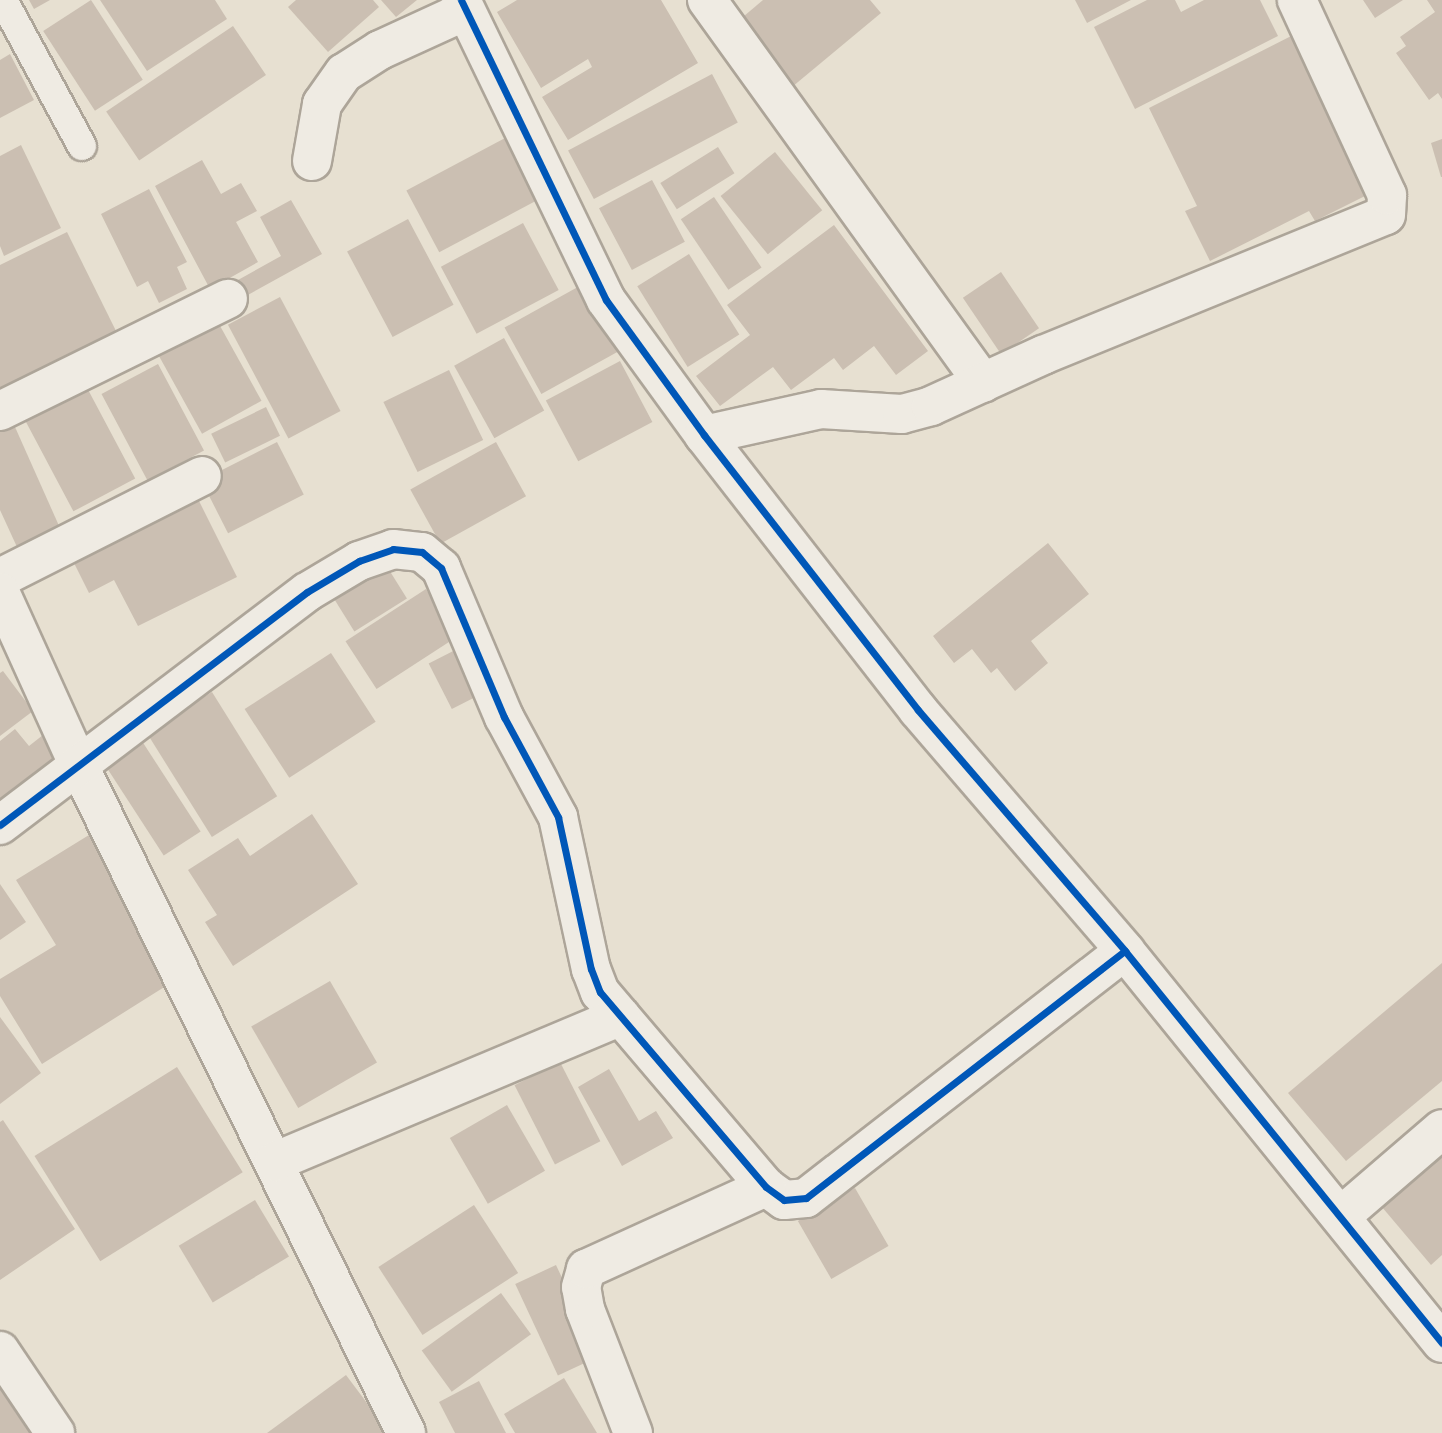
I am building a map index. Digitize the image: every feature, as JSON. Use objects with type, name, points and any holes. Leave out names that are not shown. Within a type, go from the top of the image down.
[{"type":"street","points":[[707,0],[983,383]]},
{"type":"street","points":[[704,435],[821,409],[902,414],[983,383],[1385,215],[1387,195],[1297,0]]},
{"type":"street","points":[[312,161],[322,104],[344,73],[380,50],[463,6],[606,300],[704,435],[918,710],[1125,951],[1442,1343]]},
{"type":"street","points":[[0,411],[228,299]]},
{"type":"street","points":[[0,578],[202,476]]},
{"type":"street","points":[[0,825],[307,592],[359,561],[393,549],[427,554],[441,568],[504,717],[558,817],[591,969],[600,992],[766,1187],[784,1200],[806,1198],[1125,951]]},
{"type":"street","points":[[0,592],[79,766],[406,1433]]},
{"type":"street","points":[[274,1162],[621,1016]]},
{"type":"street","points":[[1341,1216],[1442,1129]]},
{"type":"street","points":[[633,1433],[585,1309],[581,1287],[586,1269],[766,1187]]},
{"type":"street","points":[[0,1351],[54,1433]]},
{"type":"lane","points":[[4,0],[82,146]]},
{"type":"building","points":[[29,0],[50,0],[34,9]]},
{"type":"building","points":[[91,0],[143,80],[95,111],[43,31]]},
{"type":"building","points":[[100,0],[215,0],[227,19],[147,71]]},
{"type":"building","points":[[296,0],[373,0],[379,7],[328,52],[288,7]]},
{"type":"building","points":[[381,0],[417,0],[396,17]]},
{"type":"building","points":[[517,0],[661,0],[698,63],[568,140],[542,97],[592,67],[588,59],[541,88],[497,12]]},
{"type":"building","points":[[763,0],[870,0],[881,13],[792,87],[737,22]]},
{"type":"building","points":[[1075,0],[1131,0],[1087,23]]},
{"type":"building","points":[[1147,0],[1175,0],[1181,12],[1204,0],[1260,0],[1278,36],[1135,109],[1094,27]]},
{"type":"building","points":[[1363,0],[1403,0],[1375,18]]},
{"type":"building","points":[[1427,0],[1442,0],[1442,99],[1438,93],[1429,100],[1396,53],[1406,46],[1400,37],[1435,12]]},
{"type":"building","points":[[233,26],[266,75],[139,160],[106,112]]},
{"type":"building","points":[[1303,30],[1381,188],[1315,221],[1309,211],[1210,261],[1185,211],[1197,206],[1149,108]]},
{"type":"building","points":[[10,54],[34,100],[0,118],[0,60]]},
{"type":"building","points":[[712,74],[738,123],[594,199],[568,151]]},
{"type":"building","points":[[507,137],[540,199],[439,252],[406,191]]},
{"type":"building","points":[[1442,139],[1442,177],[1441,177],[1431,143]]},
{"type":"building","points":[[21,145],[61,228],[4,256],[0,246],[0,156]]},
{"type":"building","points":[[718,147],[734,173],[677,209],[660,183]]},
{"type":"building","points":[[775,152],[822,210],[768,254],[721,196]]},
{"type":"building","points":[[202,160],[221,194],[241,183],[257,211],[236,222],[258,262],[210,289],[155,186]]},
{"type":"building","points":[[652,180],[685,242],[632,270],[599,208]]},
{"type":"building","points":[[149,189],[187,262],[177,267],[187,289],[159,303],[148,281],[137,287],[101,214]]},
{"type":"building","points":[[714,197],[762,267],[728,290],[681,219]]},
{"type":"building","points":[[291,200],[322,254],[237,301],[229,285],[281,256],[260,217]]},
{"type":"building","points":[[408,219],[454,305],[393,337],[347,251]]},
{"type":"building","points":[[523,223],[559,290],[477,334],[441,267]]},
{"type":"building","points":[[834,225],[928,351],[896,375],[874,346],[843,370],[834,358],[791,390],[773,367],[720,406],[696,376],[750,335],[727,305]]},
{"type":"building","points":[[67,232],[120,339],[0,398],[0,265]]},
{"type":"building","points":[[689,254],[739,335],[688,367],[637,286]]},
{"type":"building","points":[[1001,272],[1039,328],[1001,354],[963,298]]},
{"type":"building","points":[[585,283],[622,349],[541,394],[505,328]]},
{"type":"building","points":[[280,297],[341,411],[288,439],[228,325]]},
{"type":"building","points":[[214,315],[262,401],[202,434],[155,348]]},
{"type":"building","points":[[504,338],[544,411],[494,438],[454,366]]},
{"type":"building","points":[[620,361],[652,422],[578,461],[546,400]]},
{"type":"building","points":[[158,364],[204,451],[147,481],[101,394]]},
{"type":"building","points":[[449,370],[483,440],[418,472],[383,402]]},
{"type":"building","points":[[85,384],[135,478],[73,511],[23,417]]},
{"type":"building","points":[[266,407],[280,436],[225,463],[211,434]]},
{"type":"building","points":[[11,418],[60,528],[17,547],[0,510],[0,423]]},
{"type":"building","points":[[277,442],[304,495],[228,533],[201,481]]},
{"type":"building","points":[[496,442],[526,496],[440,544],[410,490]]},
{"type":"building","points":[[193,489],[237,577],[138,626],[114,580],[89,593],[68,551]]},
{"type":"building","points":[[1048,543],[1089,594],[1031,641],[1048,663],[1015,691],[997,668],[991,673],[972,649],[954,663],[933,636]]},
{"type":"building","points":[[381,557],[407,599],[354,631],[328,590]]},
{"type":"building","points":[[426,589],[457,637],[377,689],[345,641]]},
{"type":"building","points":[[467,644],[490,689],[452,709],[429,664]]},
{"type":"building","points":[[331,653],[376,722],[289,778],[245,709]]},
{"type":"building","points":[[3,671],[33,711],[0,736],[0,673]]},
{"type":"building","points":[[212,692],[277,796],[212,837],[147,733]]},
{"type":"building","points":[[15,729],[29,746],[43,735],[60,757],[0,805],[0,741]]},
{"type":"building","points":[[138,735],[201,831],[164,855],[101,759]]},
{"type":"building","points":[[312,814],[358,884],[233,966],[205,922],[217,915],[188,870],[238,838],[250,856]]},
{"type":"building","points":[[89,835],[177,979],[42,1064],[0,996],[0,979],[56,945],[16,880]]},
{"type":"building","points":[[0,884],[26,922],[0,940]]},
{"type":"building","points":[[1442,963],[1442,1081],[1346,1161],[1288,1093]]},
{"type":"building","points":[[330,981],[377,1062],[298,1108],[251,1026]]},
{"type":"building","points":[[0,1017],[41,1073],[0,1104]]},
{"type":"building","points":[[560,1062],[600,1141],[555,1164],[515,1085]]},
{"type":"building","points":[[177,1067],[243,1172],[100,1261],[35,1156]]},
{"type":"building","points":[[609,1069],[639,1121],[656,1111],[673,1138],[622,1166],[578,1087]]},
{"type":"building","points":[[507,1105],[545,1171],[488,1204],[450,1138]]},
{"type":"building","points":[[3,1120],[75,1229],[0,1280],[0,1122]]},
{"type":"building","points":[[1442,1143],[1442,1255],[1431,1265],[1376,1200]]},
{"type":"building","points":[[855,1188],[888,1246],[831,1279],[798,1221]]},
{"type":"building","points":[[255,1200],[289,1257],[213,1302],[179,1246]]},
{"type":"building","points":[[474,1205],[518,1273],[423,1335],[378,1267]]},
{"type":"building","points":[[556,1265],[599,1357],[558,1376],[515,1284]]},
{"type":"building","points":[[501,1293],[531,1334],[452,1392],[422,1351]]},
{"type":"building","points":[[0,1362],[44,1433],[0,1433]]},
{"type":"building","points":[[346,1375],[388,1431],[267,1433]]},
{"type":"building","points":[[564,1378],[597,1433],[515,1433],[504,1414]]},
{"type":"building","points":[[479,1381],[506,1433],[455,1433],[439,1402]]},
{"type":"cycle path","points":[[461,0],[606,300],[704,435],[918,710],[1125,951],[1442,1343]]},
{"type":"cycle path","points":[[0,825],[307,592],[359,561],[393,549],[422,552],[441,568],[504,717],[558,817],[591,969],[600,992],[766,1187],[784,1200],[806,1198],[1125,951]]}]
